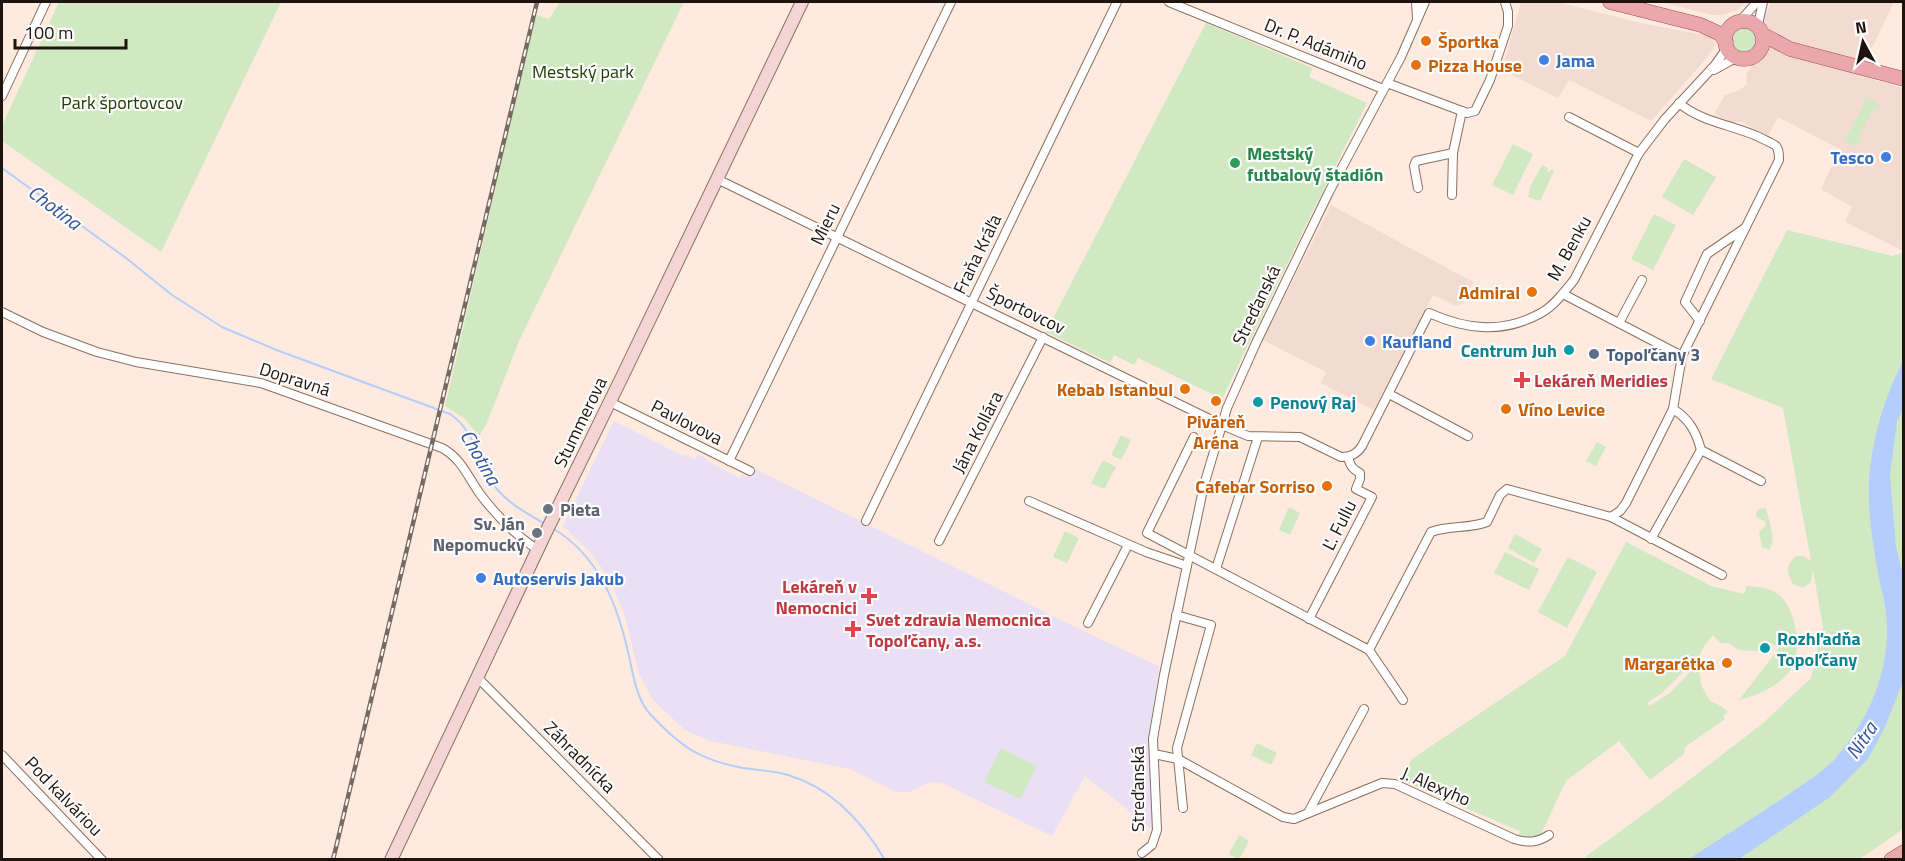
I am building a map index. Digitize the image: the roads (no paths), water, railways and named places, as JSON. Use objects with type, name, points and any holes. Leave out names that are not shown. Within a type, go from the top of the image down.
[{"type":"main road","points":[[1610,2],[1701,26],[1720,34],[1732,54],[1740,58],[1749,59],[1759,52],[1773,49],[1790,49],[1904,79]]},
{"type":"main road","points":[[1701,26],[1750,22],[1761,32],[1790,49]]},
{"type":"main road","points":[[1726,45],[1727,33],[1736,24]]},
{"type":"main road","points":[[1759,52],[1763,44],[1761,32]]},
{"type":"main road","points":[[1891,860],[1904,852]]},
{"type":"street","points":[[2,96],[46,2]]},
{"type":"street","name":"Stummerova","points":[[391,860],[545,534],[802,2]]},
{"type":"street","name":"Mieru","points":[[729,461],[951,2]]},
{"type":"street","name":"Fraňa Kráľa","points":[[866,521],[1117,2]]},
{"type":"street","name":"Dr. P. Adámiho","points":[[1168,2],[1315,61],[1385,86]]},
{"type":"street","name":"Streďanská","points":[[1416,2],[1417,20]]},
{"type":"street","name":"Streďanská","points":[[1142,853],[1152,845],[1157,830],[1153,739],[1176,615],[1204,485],[1227,408],[1334,183],[1411,38],[1425,2]]},
{"type":"street","points":[[1385,86],[1467,113],[1475,111],[1490,80],[1508,26],[1508,12],[1504,2]]},
{"type":"street","points":[[1736,24],[1757,2]]},
{"type":"street","points":[[1761,32],[1759,20],[1763,2]]},
{"type":"street","name":"M. Benku","points":[[1389,394],[1429,313],[1455,324],[1487,328],[1522,321],[1543,312],[1563,294],[1574,280],[1639,153],[1700,82],[1726,45]]},
{"type":"street","name":"M. Benku","points":[[1700,82],[1718,67],[1740,58]]},
{"type":"street","points":[[1611,517],[1626,503],[1673,409],[1682,356],[1779,160],[1779,151],[1774,144],[1742,129],[1703,117],[1680,104]]},
{"type":"street","points":[[1452,195],[1453,153],[1462,111]]},
{"type":"street","points":[[1569,117],[1639,153]]},
{"type":"street","points":[[1418,188],[1414,166],[1416,161],[1453,153]]},
{"type":"street","name":"Športovcov","points":[[717,179],[1222,425],[1248,436],[1300,437],[1341,457],[1348,457]]},
{"type":"street","points":[[1700,321],[1685,302],[1707,254],[1745,228]]},
{"type":"street","points":[[1619,323],[1642,280]]},
{"type":"street","points":[[1563,294],[1682,356]]},
{"type":"street","name":"Dopravná","points":[[2,312],[43,332],[97,352],[136,362],[261,383],[442,448],[456,457],[480,494],[501,519],[538,550]]},
{"type":"street","name":"Jána Kollára","points":[[939,541],[1043,337]]},
{"type":"street","points":[[1348,457],[1362,446],[1389,394],[1468,436]]},
{"type":"street","name":"Pavlovova","points":[[610,402],[750,471]]},
{"type":"street","points":[[1673,409],[1684,416],[1694,429],[1701,450],[1761,481]]},
{"type":"street","points":[[1216,569],[1258,437]]},
{"type":"street","points":[[1194,438],[1147,533],[1368,650],[1403,700]]},
{"type":"street","points":[[1651,539],[1701,450]]},
{"type":"street","name":"Ľ. Fullu","points":[[1309,619],[1372,497],[1356,489],[1360,472],[1354,470],[1348,457]]},
{"type":"street","points":[[1368,650],[1431,532],[1441,528],[1478,526],[1487,522],[1500,495],[1508,489],[1611,517],[1722,576]]},
{"type":"street","points":[[1029,501],[1128,545],[1187,566]]},
{"type":"street","points":[[1088,623],[1128,545]]},
{"type":"street","points":[[1176,615],[1211,625],[1177,748],[1183,808]]},
{"type":"street","name":"Záhradnícka","points":[[478,678],[659,860]]},
{"type":"street","points":[[1309,811],[1364,709]]},
{"type":"street","name":"J. Alexyho","points":[[1154,754],[1178,759],[1283,816],[1294,819],[1382,783],[1395,784],[1525,843],[1541,840],[1549,835]]},
{"type":"street","name":"Pod kalváriou","points":[[2,755],[102,860]]},
{"type":"water","name":"Nitra","points":[[1903,361],[1903,409],[1897,421],[1890,475],[1896,547],[1903,574],[1904,679],[1885,727],[1868,759],[1830,797],[1739,859],[1689,859],[1779,801],[1825,768],[1835,759],[1859,727],[1876,691],[1882,672],[1887,633],[1872,537],[1869,479],[1878,427],[1895,377]]},
{"type":"waterway","name":"Chotina","points":[[2,168],[126,258],[172,295],[222,327],[279,351],[450,414],[466,429],[490,479],[501,494],[545,524]]},
{"type":"waterway","name":"Chotina","points":[[552,528],[582,552],[604,583],[619,619],[642,703],[672,736],[692,750],[715,761],[788,775],[818,788],[832,797],[856,819],[885,860]]},
{"type":"railway","points":[[333,860],[537,2]]},
{"type":"place","name":"Športka","points":[[1426,41]]},
{"type":"place","name":"Jama","points":[[1544,60]]},
{"type":"place","name":"Pizza House","points":[[1416,65]]},
{"type":"place","name":"Tesco","points":[[1886,157]]},
{"type":"place","name":"Mestský futbalový štadión","points":[[1235,163]]},
{"type":"place","name":"Admiral","points":[[1532,292]]},
{"type":"place","name":"Kaufland","points":[[1370,341]]},
{"type":"place","name":"Centrum Juh","points":[[1569,350]]},
{"type":"place","name":"Topoľčany 3","points":[[1594,354]]},
{"type":"place","name":"Lekáreň Meridies","points":[[1522,380]]},
{"type":"place","name":"Kebab Istanbul","points":[[1185,389]]},
{"type":"place","name":"Piváreň Aréna","points":[[1216,401]]},
{"type":"place","name":"Penový Raj","points":[[1258,402]]},
{"type":"place","name":"Víno Levice","points":[[1506,409]]},
{"type":"place","name":"Cafebar Sorriso","points":[[1327,486]]},
{"type":"place","name":"Pieta","points":[[548,509]]},
{"type":"place","name":"Sv. Ján Nepomucký","points":[[537,533]]},
{"type":"place","name":"Autoservis Jakub","points":[[481,578]]},
{"type":"place","name":"Lekáreň v Nemocnici","points":[[869,596]]},
{"type":"place","name":"Svet zdravia Nemocnica Topoľčany, a.s.","points":[[853,629]]},
{"type":"place","name":"Rozhľadňa Topoľčany","points":[[1765,648]]},
{"type":"place","name":"Margarétka","points":[[1727,663]]},
{"type":"park label","name":"Mestský park","points":[[583,71]]},
{"type":"park label","name":"Park športovcov","points":[[122,102]]}]
